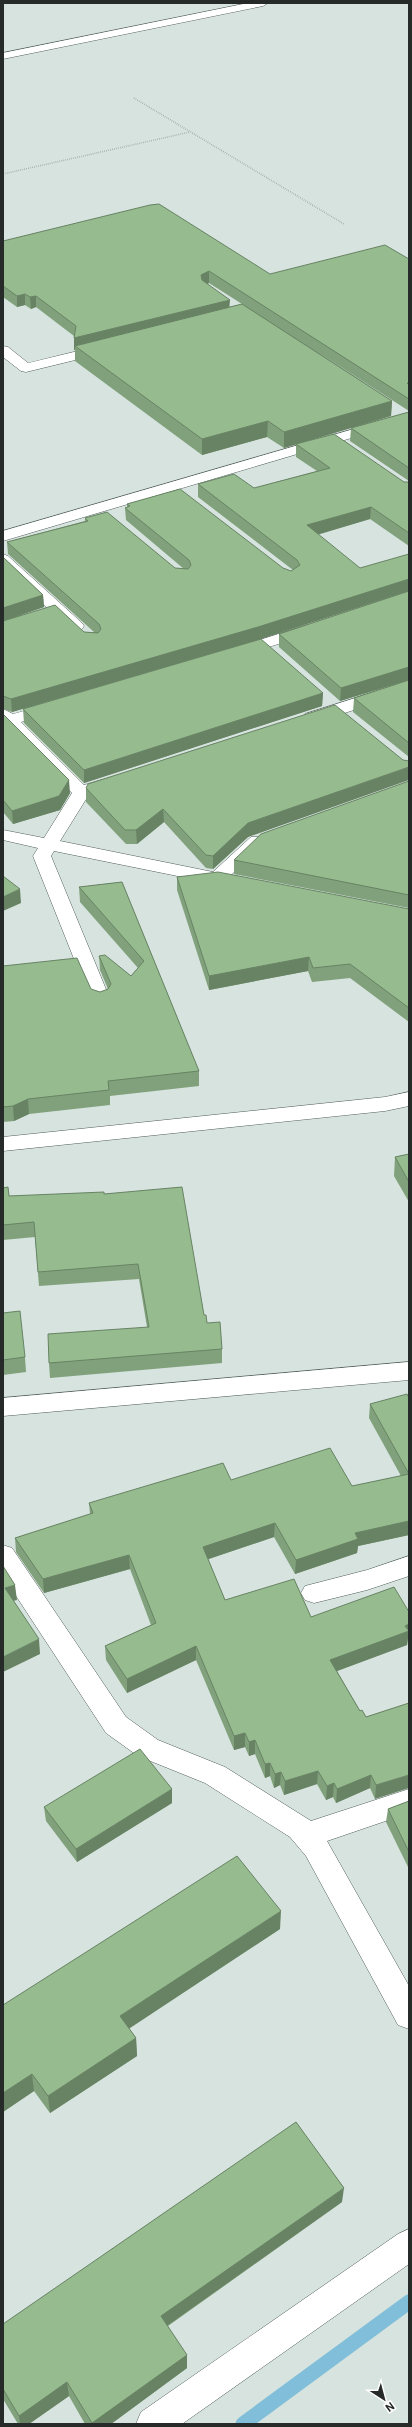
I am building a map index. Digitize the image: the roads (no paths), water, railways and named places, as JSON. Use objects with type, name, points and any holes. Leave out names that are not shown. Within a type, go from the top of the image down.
[{"type":"street","points":[[3,56],[262,3]]},
{"type":"street","points":[[3,350],[26,368],[116,346]]},
{"type":"street","points":[[394,409],[408,417]]},
{"type":"street","points":[[3,536],[408,417]]},
{"type":"street","points":[[335,438],[348,447]]},
{"type":"street","points":[[172,486],[185,496]]},
{"type":"street","points":[[99,508],[111,518]]},
{"type":"street","points":[[3,559],[51,612],[87,636]]},
{"type":"street","points":[[220,657],[270,649],[325,624]]},
{"type":"street","points":[[292,724],[332,704],[409,686]]},
{"type":"street","points":[[6,717],[70,702]]},
{"type":"street","points":[[332,704],[355,724]]},
{"type":"street","points":[[6,717],[81,792]]},
{"type":"street","points":[[100,999],[75,961],[42,856],[81,792],[134,775]]},
{"type":"street","points":[[217,878],[254,842],[276,834]]},
{"type":"street","points":[[3,836],[246,883]]},
{"type":"street","points":[[3,1144],[385,1104],[409,1099]]},
{"type":"street","points":[[3,1407],[409,1371]]},
{"type":"street","points":[[3,1554],[116,1725],[148,1748],[215,1775],[300,1828],[307,1835],[316,1847],[409,2015]]},
{"type":"street","points":[[314,1593],[367,1580],[409,1566]]},
{"type":"street","points":[[307,1835],[409,1801]]},
{"type":"street","points":[[153,2424],[409,2245]]},
{"type":"waterway","points":[[243,2424],[409,2302]]}]
